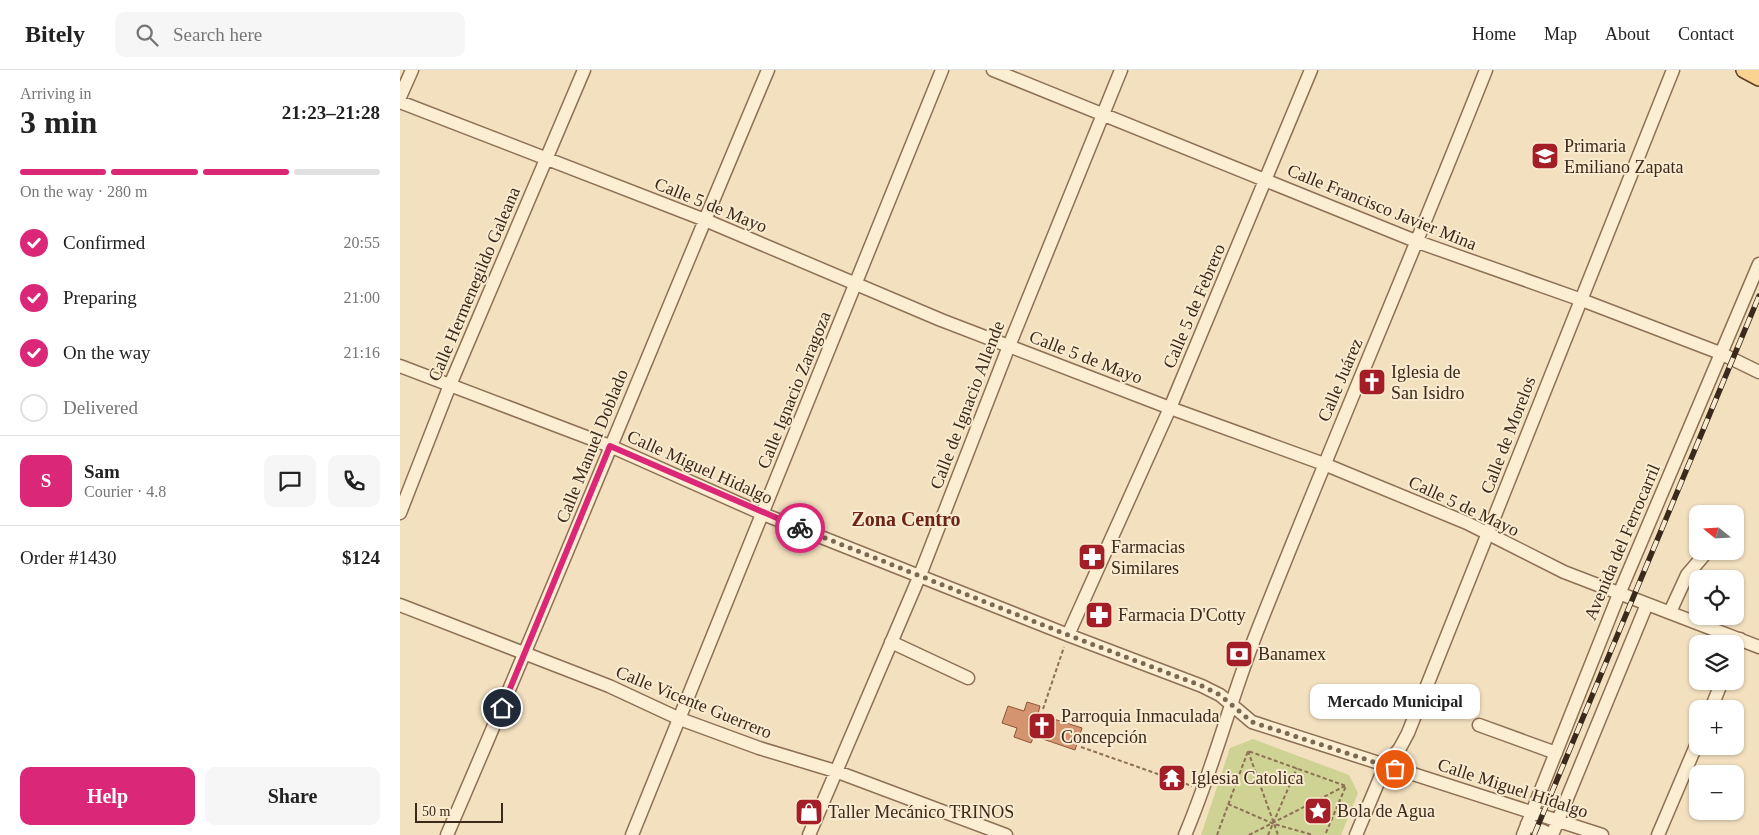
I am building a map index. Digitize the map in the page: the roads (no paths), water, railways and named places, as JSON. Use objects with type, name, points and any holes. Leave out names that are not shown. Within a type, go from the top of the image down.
[{"type":"main road","points":[[1744,70],[1759,78]]},
{"type":"street","points":[[400,97],[412,70]]},
{"type":"street","name":"Calle Hermenegildo Galeana","points":[[400,512],[450,385],[584,70]]},
{"type":"street","name":"Calle Manuel Doblado","points":[[447,835],[526,654],[610,446],[768,70]]},
{"type":"street","name":"Calle Ignacio Zaragoza","points":[[632,835],[942,70]]},
{"type":"street","name":"Calle Francisco Javier Mina","points":[[992,70],[1418,242],[1720,353],[1759,372]]},
{"type":"street","name":"Calle de Ignacio Allende","points":[[809,835],[920,575],[1009,346],[1121,70]]},
{"type":"street","name":"Calle 5 de Febrero","points":[[1068,635],[1170,408],[1311,70]]},
{"type":"street","name":"Calle Juárez","points":[[1185,835],[1204,790],[1249,652],[1324,464],[1418,242],[1486,70]]},
{"type":"street","name":"Calle de Morelos","points":[[1356,835],[1384,766],[1400,748],[1408,733],[1673,70]]},
{"type":"street","name":"Calle 5 de Mayo","points":[[400,102],[705,220],[855,286],[1170,408],[1324,464],[1489,534],[1564,572],[1670,612],[1717,635]]},
{"type":"street","name":"Avenida del Ferrocarril","points":[[1527,824],[1619,594],[1759,264]]},
{"type":"street","name":"Calle Miguel Hidalgo","points":[[400,366],[610,446],[763,514],[1202,686],[1220,695],[1252,722],[1384,766],[1552,835]]},
{"type":"street","points":[[1670,612],[1687,575],[1700,560]]},
{"type":"street","points":[[1552,835],[1647,604]]},
{"type":"street","name":"Calle Vicente Guerrero","points":[[400,606],[609,686],[680,719],[759,748],[836,771],[991,832],[1006,835]]},
{"type":"street","points":[[891,642],[968,678]]},
{"type":"street","name":"Calle 5 de Mayo","points":[[1744,646],[1759,647]]},
{"type":"street","points":[[1479,726],[1556,753]]},
{"type":"street","points":[[1658,835],[1692,755]]},
{"type":"street","name":"Calle Miguel Hidalgo","points":[[1527,824],[1557,821],[1600,835]]},
{"type":"railway","points":[[1534,835],[1759,296]]},
{"type":"place","name":"Primaria Emiliano Zapata","points":[[1545,156]]},
{"type":"place","name":"Iglesia de San Isidro","points":[[1372,382]]},
{"type":"place","name":"Farmacias Similares","points":[[1092,557]]},
{"type":"place","name":"Farmacia D'Cotty","points":[[1099,615]]},
{"type":"place","name":"Banamex","points":[[1239,654]]},
{"type":"place","name":"Parroquia Inmaculada Concepción","points":[[1042,726]]},
{"type":"place","name":"Mercado Municipal","points":[[1395,769]]},
{"type":"place","name":"Iglesia Catolica","points":[[1172,778]]},
{"type":"place","name":"Bola de Agua","points":[[1318,811]]},
{"type":"place","name":"Taller Mecánico TRINOS","points":[[809,812]]},
{"type":"district","name":"Zona Centro","points":[[906,519]]}]
